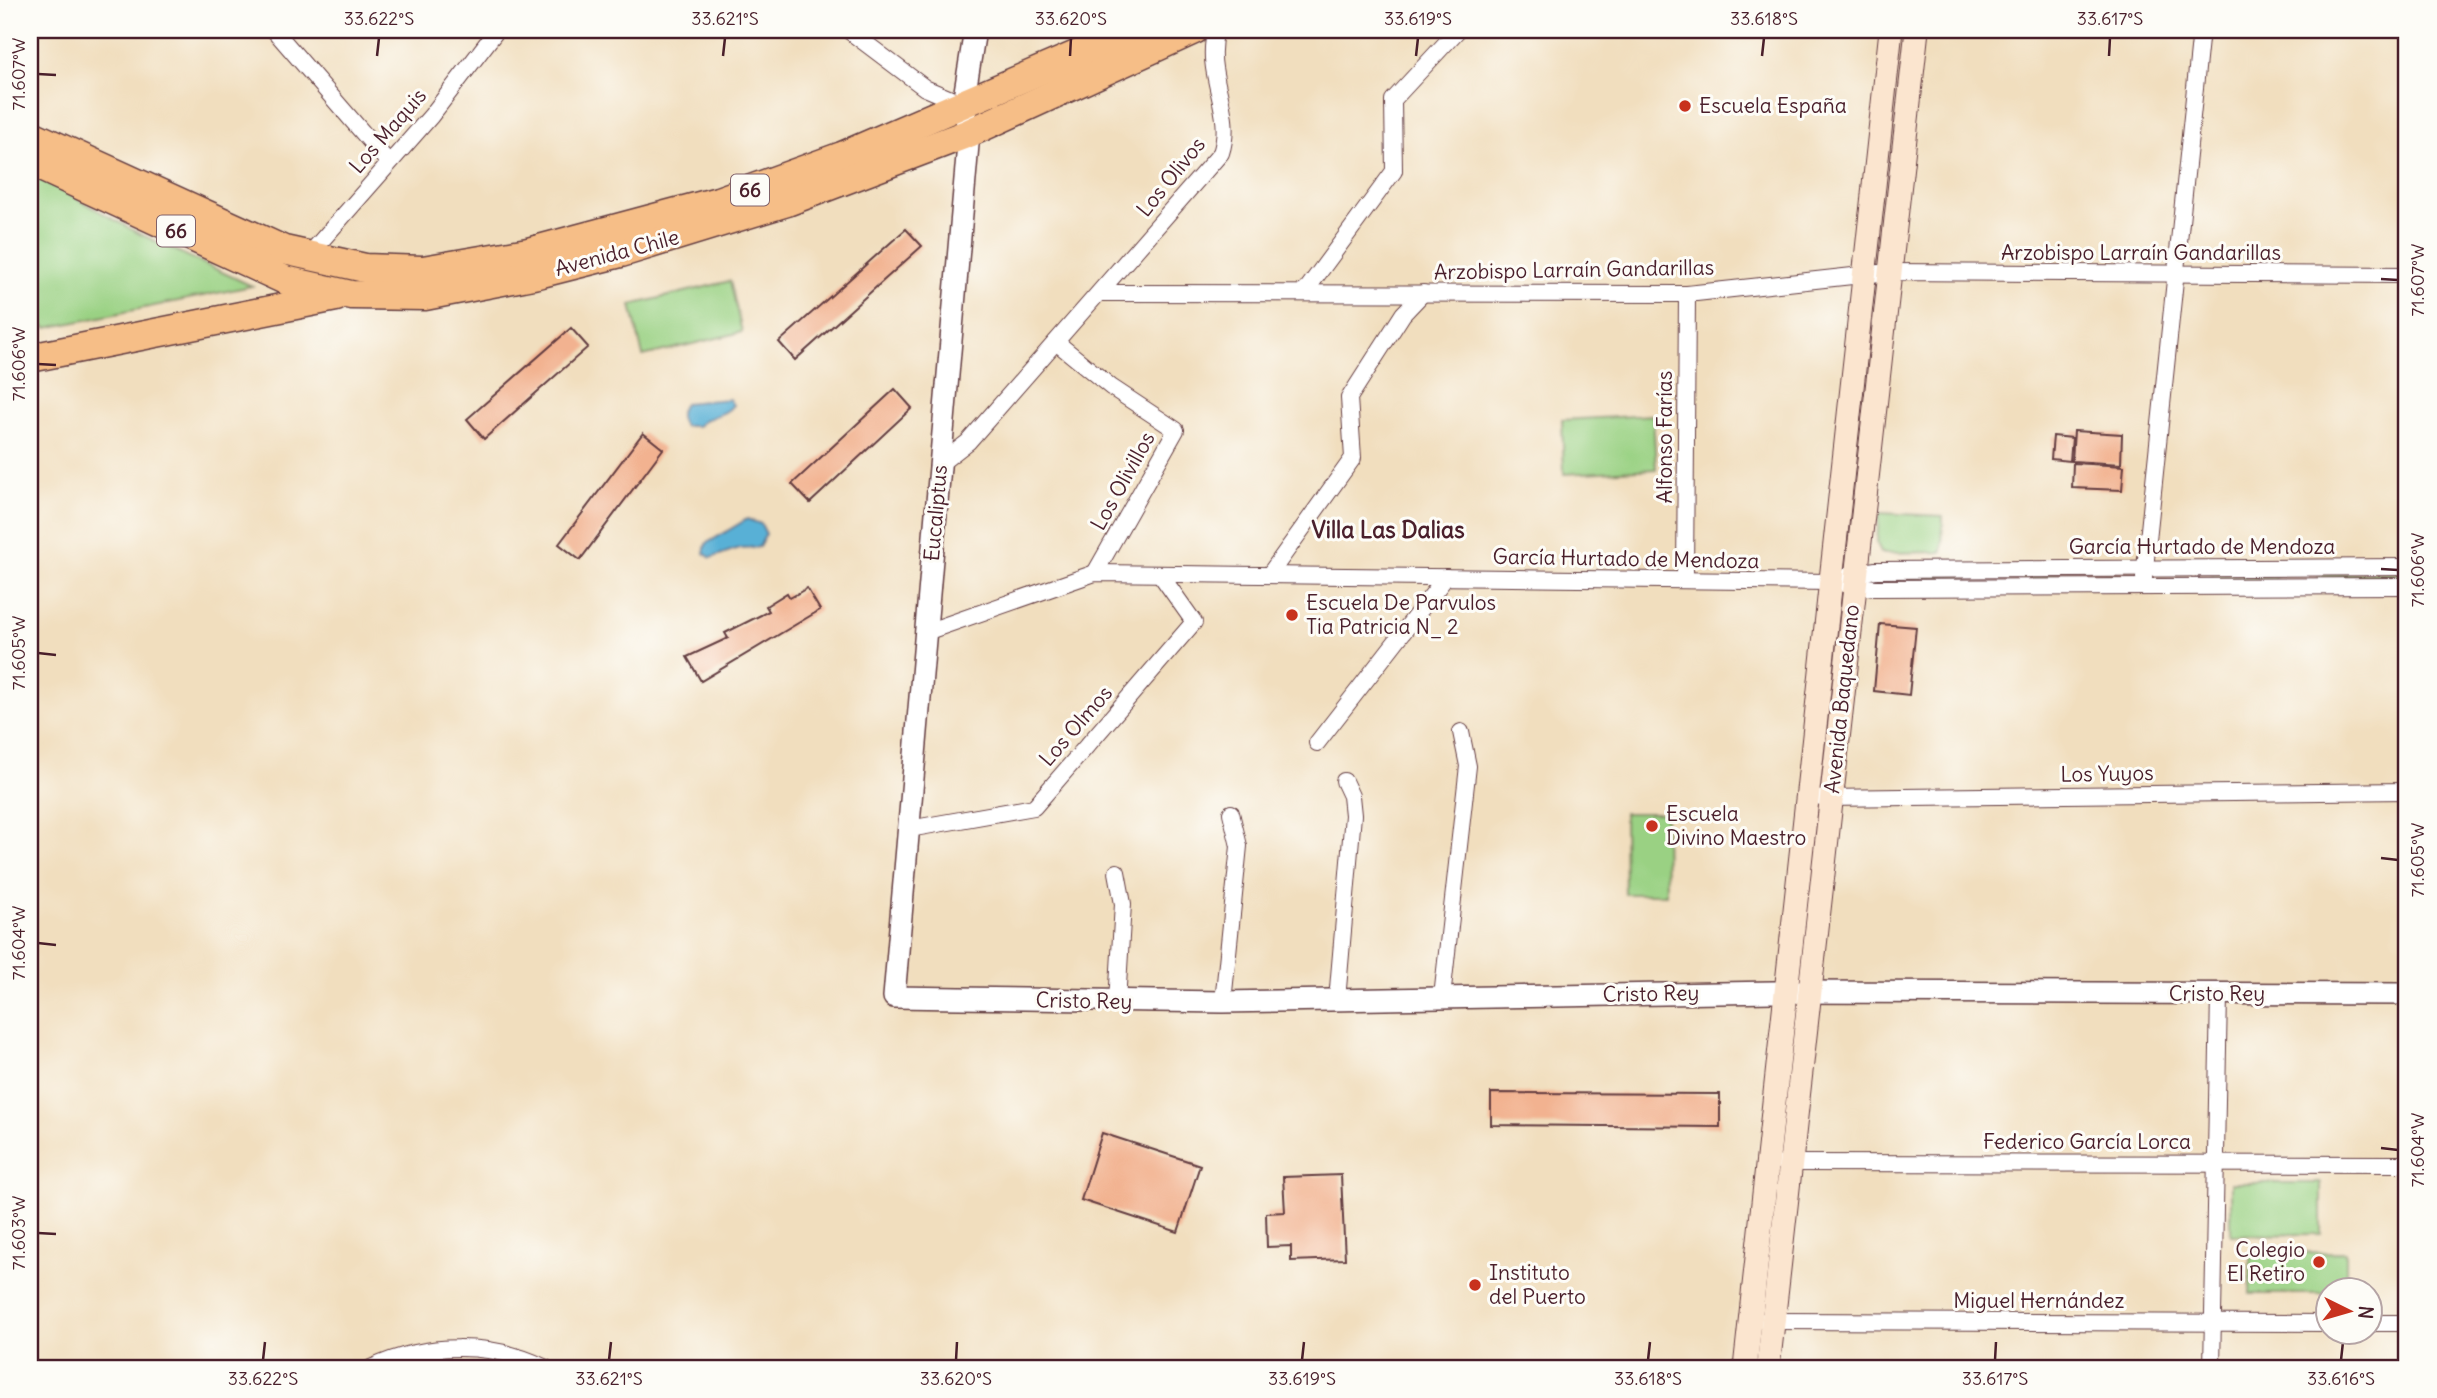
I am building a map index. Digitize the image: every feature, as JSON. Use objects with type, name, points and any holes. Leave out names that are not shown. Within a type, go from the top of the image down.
[{"type":"highway","name":"Avenida Chile","points":[[30,134],[262,241],[307,257],[365,268],[424,271],[528,252],[655,220],[779,180],[1134,30]]},
{"type":"highway","name":"Avenida Chile","points":[[30,162],[285,279],[351,295],[425,296],[538,274],[621,253],[786,202],[969,133],[1194,30]]},
{"type":"highway","points":[[30,358],[351,295]]},
{"type":"main road","name":"Avenida Baquedano","points":[[1745,1368],[1891,30]]},
{"type":"main road","name":"Avenida Baquedano","points":[[1768,1368],[1917,30]]},
{"type":"street","points":[[274,30],[388,163]]},
{"type":"street","name":"Los Maquis","points":[[307,257],[431,116],[497,30]]},
{"type":"street","points":[[848,30],[925,88],[963,104]]},
{"type":"street","name":"Eucaliptus","points":[[894,997],[969,133],[963,104],[975,30]]},
{"type":"street","name":"Los Olivos","points":[[1101,293],[1221,153],[1227,134],[1213,68],[1216,30]]},
{"type":"street","points":[[1304,293],[1394,171],[1393,100],[1458,30]]},
{"type":"street","points":[[2143,587],[2201,30]]},
{"type":"street","name":"Arzobispo Larraín Gandarillas","points":[[1101,293],[1687,293],[1889,272],[2407,275]]},
{"type":"street","points":[[941,463],[968,442],[1101,293]]},
{"type":"street","points":[[1269,575],[1353,458],[1349,398],[1403,314],[1423,293]]},
{"type":"street","name":"Alfonso Farías","points":[[1685,580],[1687,293]]},
{"type":"street","name":"Los Olivillos","points":[[1055,342],[1111,387],[1176,430],[1095,573]]},
{"type":"street","name":"García Hurtado de Mendoza","points":[[926,632],[1095,573],[1831,582],[2145,569],[2407,567]]},
{"type":"street","name":"Los Olmos","points":[[909,829],[1034,807],[1194,622],[1160,574]]},
{"type":"street","points":[[1317,743],[1446,577]]},
{"type":"street","name":"García Hurtado de Mendoza","points":[[1856,579],[2143,587],[2407,586]]},
{"type":"street","points":[[1441,997],[1468,766],[1461,732]]},
{"type":"street","points":[[1337,1000],[1353,815],[1351,796],[1344,781]]},
{"type":"street","name":"Los Yuyos","points":[[1807,797],[1831,799],[2407,791]]},
{"type":"street","points":[[1223,1002],[1239,846],[1231,813]]},
{"type":"street","points":[[1117,872],[1123,904],[1117,1002]]},
{"type":"street","name":"Cristo Rey","points":[[894,997],[1223,1002],[1786,992],[2407,994]]},
{"type":"street","points":[[2212,1368],[2219,994]]},
{"type":"street","name":"Federico García Lorca","points":[[1767,1163],[2407,1164]]},
{"type":"street","name":"Miguel Hernández","points":[[1750,1321],[2314,1323]]},
{"type":"street","points":[[2384,1323],[2407,1323]]},
{"type":"street","points":[[371,1368],[406,1355],[452,1348],[495,1351],[546,1368]]},
{"type":"green space","points":[[37,176],[140,234],[252,286],[47,328],[30,319],[30,183]]},
{"type":"green space","points":[[730,281],[742,332],[643,356],[631,305]]},
{"type":"green space","points":[[1653,415],[1656,469],[1564,474],[1562,420]]},
{"type":"green space","points":[[1879,513],[1943,516],[1942,552],[1881,553],[1877,543]]},
{"type":"green space","points":[[2020,572],[2117,575],[2117,582],[2020,580]]},
{"type":"green space","points":[[2404,572],[2405,580],[2319,580],[2318,574]]},
{"type":"green space","points":[[1971,574],[1971,580],[1885,580],[1884,576]]},
{"type":"green space","points":[[2212,575],[2276,575],[2276,581],[2212,581]]},
{"type":"green space","points":[[1624,813],[1665,813],[1666,894],[1625,894]]},
{"type":"green space","points":[[2231,1183],[2321,1183],[2321,1234],[2231,1235]]},
{"type":"green space","points":[[2346,1252],[2346,1276],[2314,1276],[2314,1294],[2250,1294],[2250,1253]]},
{"type":"water","points":[[729,399],[733,405],[730,409],[698,426],[684,426],[682,423],[680,414],[684,403]]},
{"type":"water","points":[[747,519],[761,524],[766,534],[759,547],[739,548],[711,558],[704,553],[706,544]]},
{"type":"building","points":[[906,229],[922,246],[795,360],[779,342]]},
{"type":"building","points":[[571,328],[588,347],[484,439],[467,419]]},
{"type":"building","points":[[895,389],[912,408],[810,503],[792,484]]},
{"type":"building","points":[[2074,431],[2122,434],[2121,464],[2072,461]]},
{"type":"building","points":[[643,433],[663,449],[580,560],[559,544]]},
{"type":"building","points":[[2053,436],[2072,438],[2070,461],[2051,459]]},
{"type":"building","points":[[2073,463],[2124,466],[2122,490],[2072,488]]},
{"type":"building","points":[[807,588],[820,610],[701,681],[687,657],[728,638],[725,633],[769,611],[766,606],[787,593],[790,598]]},
{"type":"building","points":[[1880,624],[1916,627],[1909,695],[1874,691]]},
{"type":"building","points":[[1491,1093],[1720,1094],[1720,1127],[1491,1125]]},
{"type":"building","points":[[1102,1133],[1200,1165],[1178,1232],[1081,1200]]},
{"type":"building","points":[[1341,1175],[1345,1259],[1291,1261],[1291,1246],[1267,1247],[1266,1213],[1285,1212],[1283,1177]]},
{"type":"place","name":"Escuela España","points":[[1685,106]]},
{"type":"place","name":"Escuela De Parvulos Tia Patricia N_ 2","points":[[1292,615]]},
{"type":"place","name":"Escuela Divino Maestro","points":[[1652,826]]},
{"type":"place","name":"Colegio El Retiro","points":[[2319,1262]]},
{"type":"place","name":"Instituto del Puerto","points":[[1475,1285]]},
{"type":"district","name":"Villa Las Dalias","points":[[1388,530]]}]
